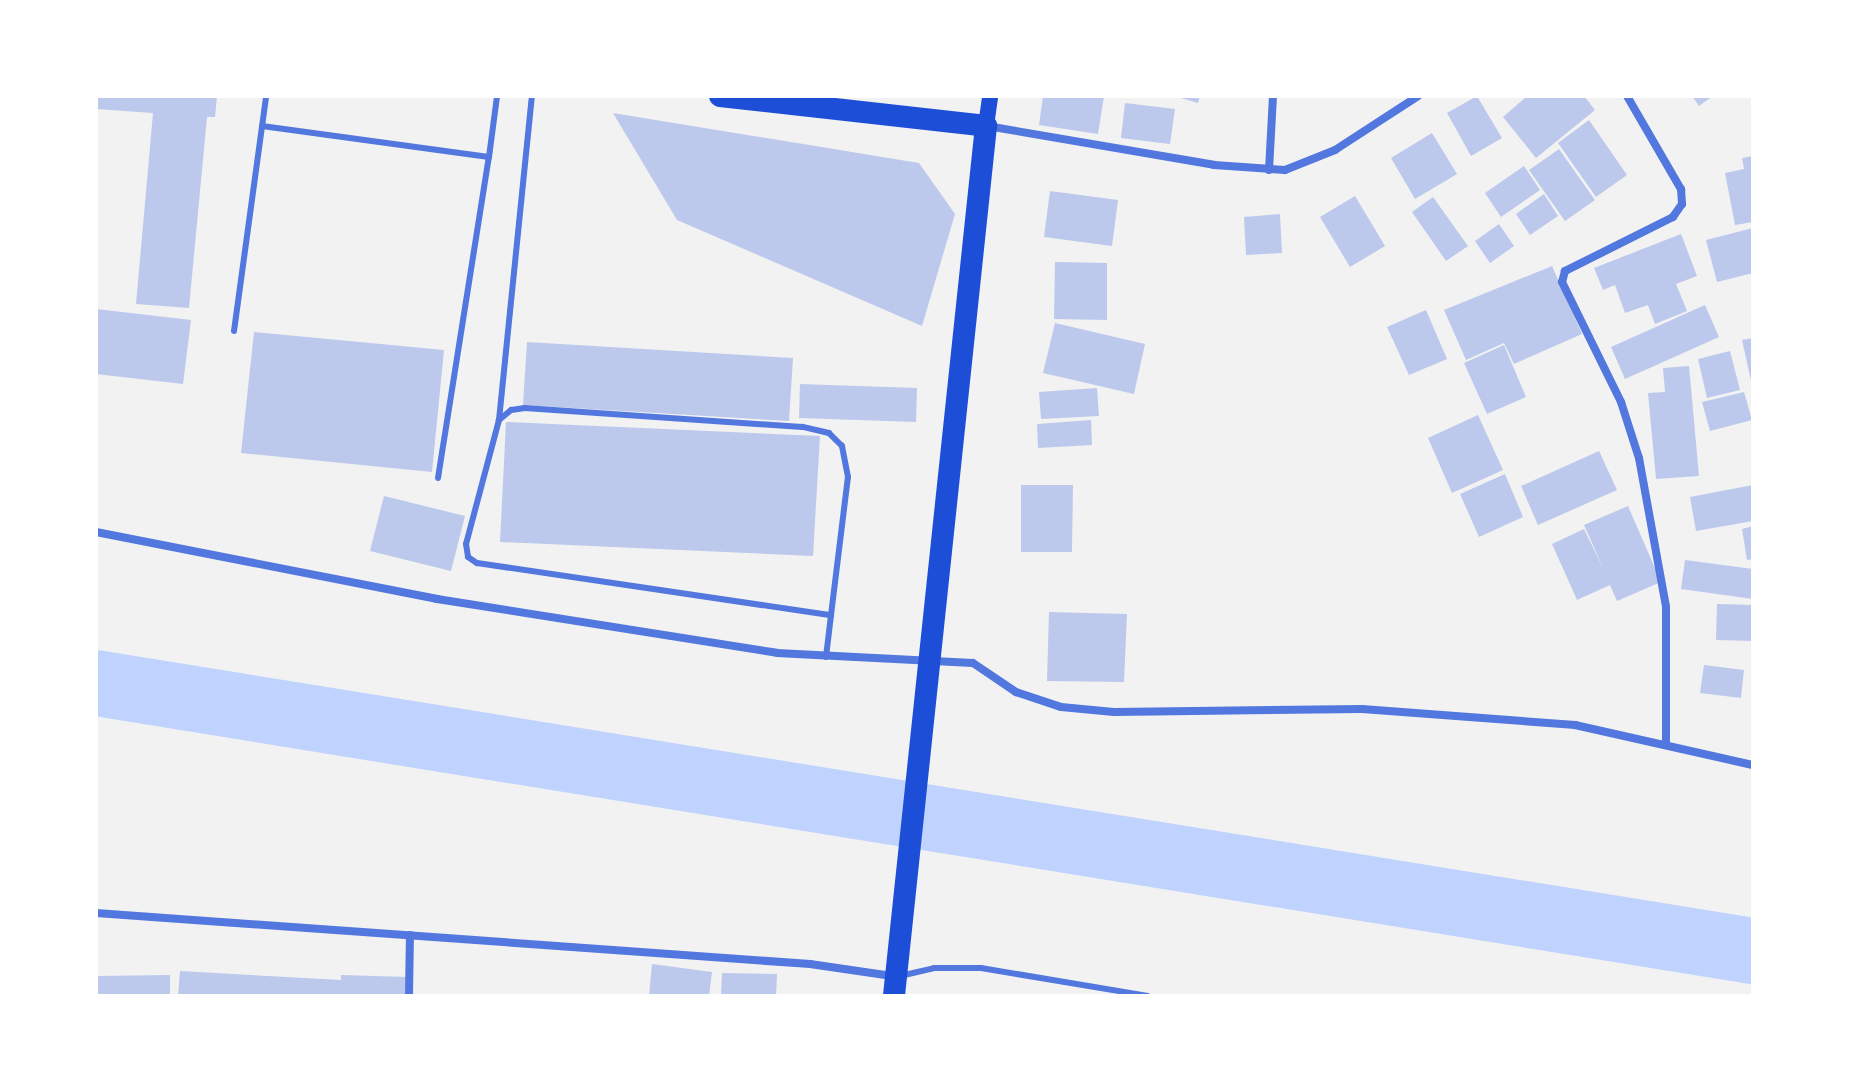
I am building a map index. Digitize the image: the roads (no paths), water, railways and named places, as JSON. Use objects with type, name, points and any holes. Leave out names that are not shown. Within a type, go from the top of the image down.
[{"type":"highway","points":[[720,96],[986,126],[895,987]]},
{"type":"main road","points":[[986,126],[990,96]]},
{"type":"street","points":[[1269,170],[1273,96]]},
{"type":"street","points":[[986,126],[1285,170],[1335,150],[1418,96]]},
{"type":"street","points":[[1627,96],[1681,189],[1682,204],[1673,217],[1565,271],[1562,282],[1621,402],[1639,458],[1666,607],[1666,743]]},
{"type":"street","points":[[96,532],[437,599],[826,657],[932,658],[973,663],[1016,692],[1061,707],[1114,712],[1362,709],[1575,725],[1753,765]]},
{"type":"street","points":[[96,913],[810,964],[895,987]]},
{"type":"street","points":[[409,996],[410,935]]},
{"type":"lane","points":[[234,331],[266,96]]},
{"type":"lane","points":[[438,478],[497,96]]},
{"type":"lane","points":[[532,96],[501,359],[499,420],[466,544],[468,557],[477,563],[831,615]]},
{"type":"lane","points":[[262,126],[489,157]]},
{"type":"lane","points":[[499,420],[511,410],[525,408],[802,427],[829,433],[842,446],[848,477],[826,657]]},
{"type":"lane","points":[[895,987],[934,968],[981,968],[1148,996]]},
{"type":"waterway","points":[[96,683],[1753,951]]}]
